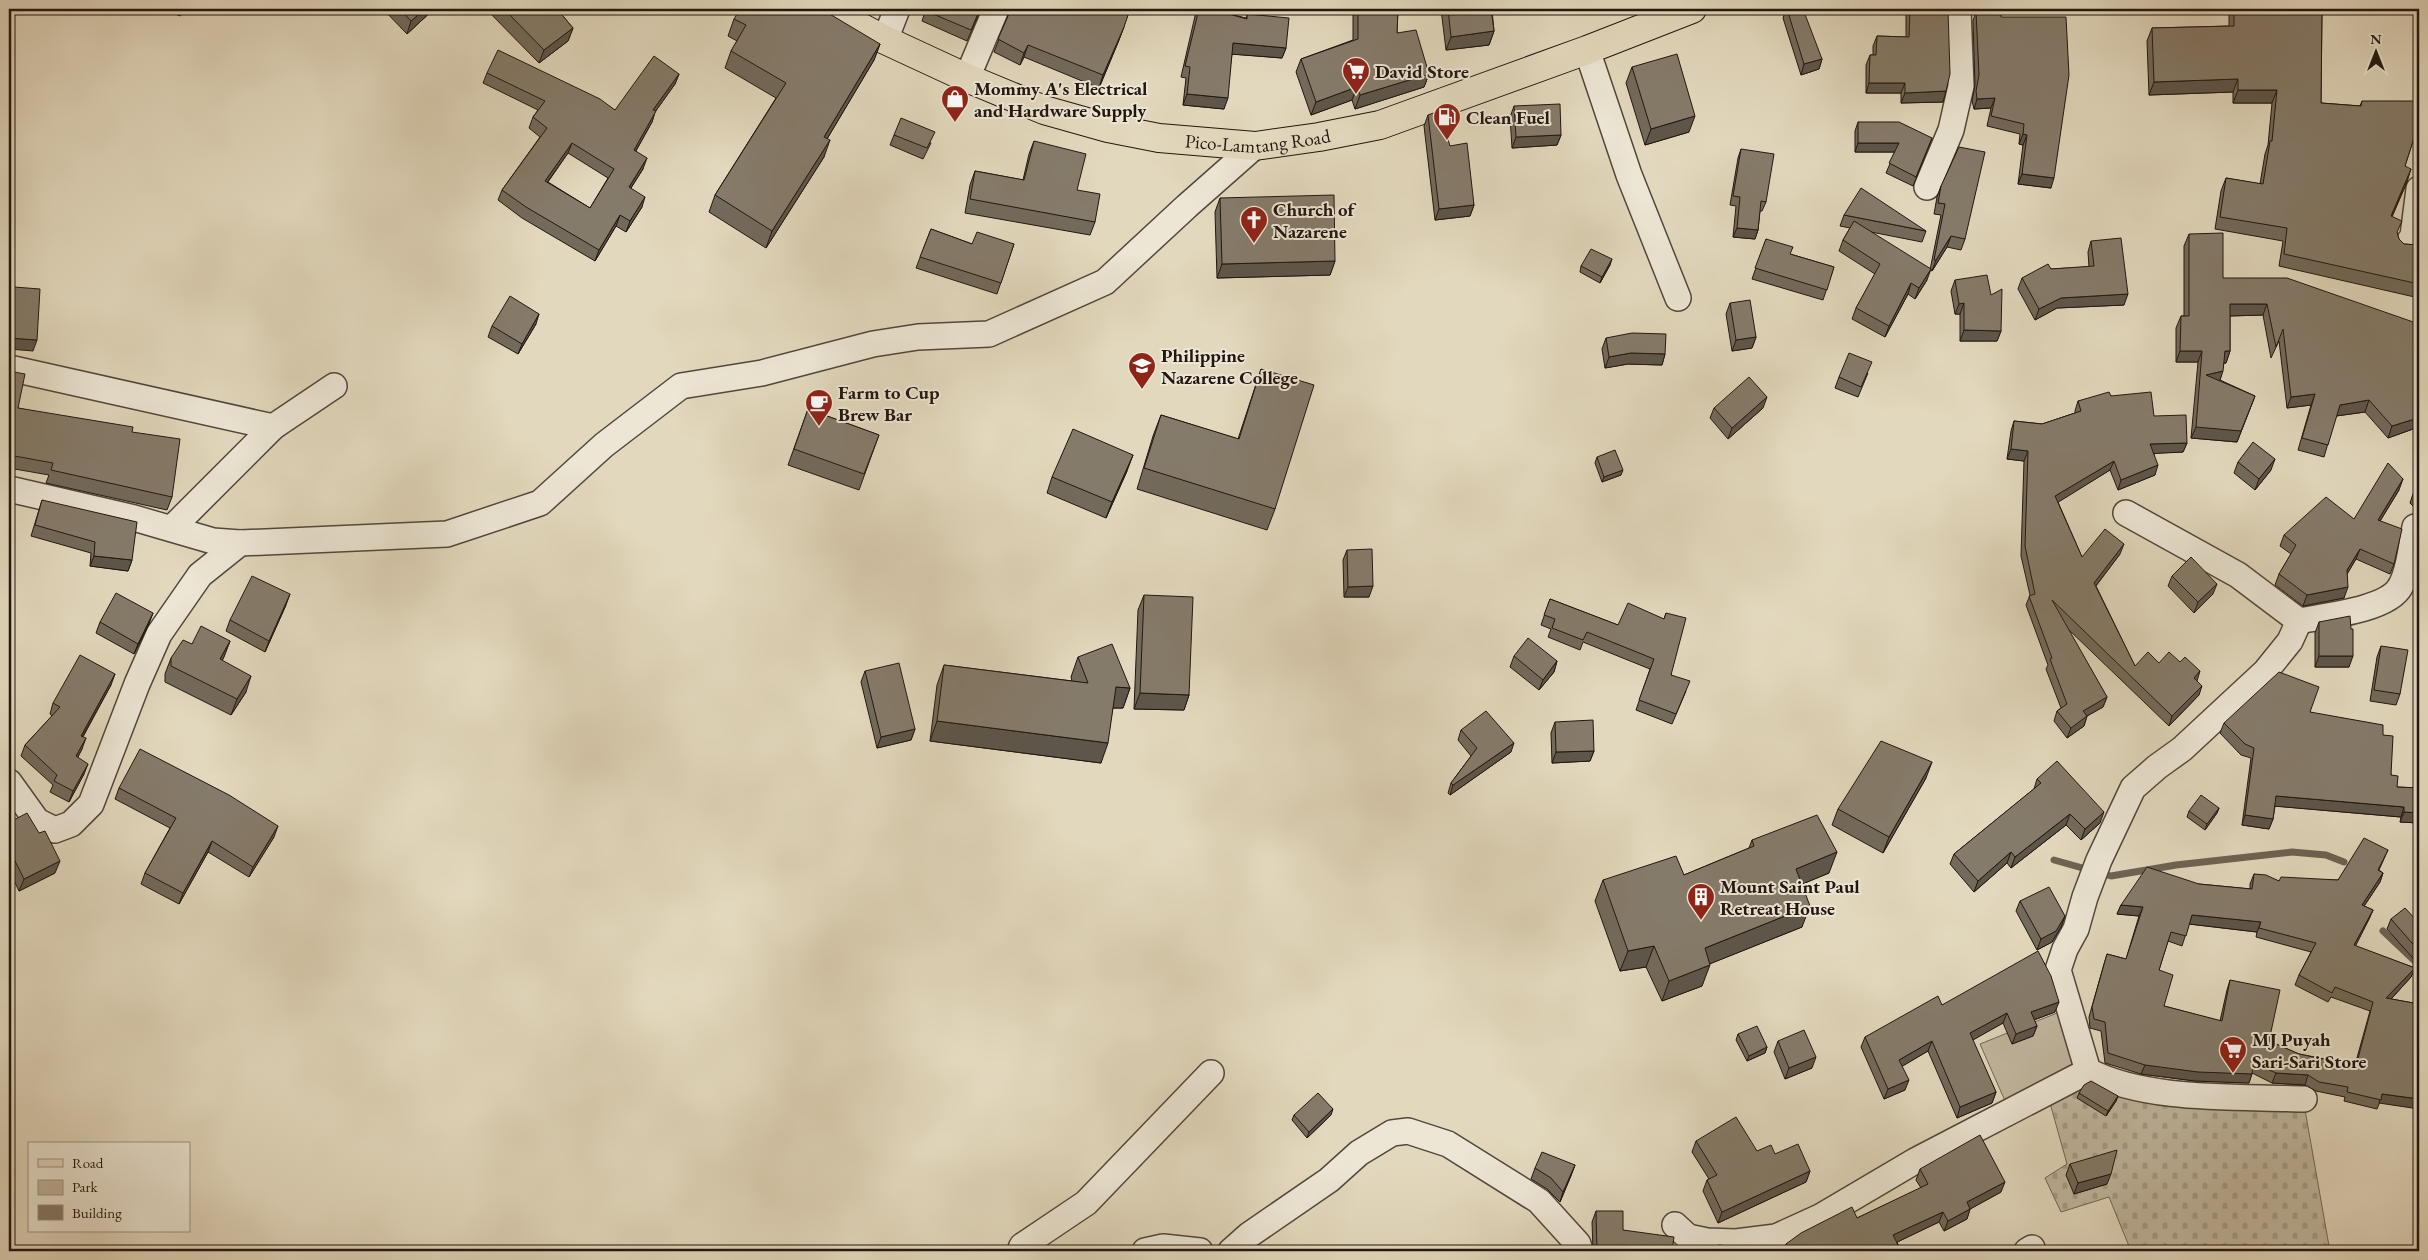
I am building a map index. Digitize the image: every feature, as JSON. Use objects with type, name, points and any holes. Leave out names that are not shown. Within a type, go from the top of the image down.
[{"type":"main road","name":"Pico-Lamtang Road","points":[[826,9],[884,40],[967,78],[1044,110],[1108,128],[1159,138],[1255,146],[1319,137],[1380,125],[1587,50],[1692,9]]},
{"type":"street","points":[[884,40],[897,9]]},
{"type":"street","points":[[967,78],[996,9]]},
{"type":"street","points":[[1927,187],[1951,130],[1961,86],[1958,9]]},
{"type":"street","points":[[1587,50],[1629,175],[1678,298]]},
{"type":"street","points":[[9,490],[172,528],[213,541],[240,543],[447,534],[540,503],[604,445],[681,386],[762,372],[873,344],[909,338],[989,334],[1105,282],[1255,146]]},
{"type":"street","points":[[2407,245],[2413,236],[2419,189]]},
{"type":"street","points":[[9,368],[273,427]]},
{"type":"street","points":[[172,528],[273,427],[334,386]]},
{"type":"street","points":[[2126,513],[2238,575],[2299,621],[2370,607],[2392,595],[2400,587],[2415,527]]},
{"type":"street","points":[[9,782],[37,821],[55,830],[71,824],[91,804],[137,684],[159,634],[200,575],[240,543]]},
{"type":"street","points":[[2299,621],[2290,640],[2265,672],[2182,749],[2133,788],[2099,860],[2076,930],[2065,949],[2058,970],[2088,1071],[2108,1081],[2159,1091],[2214,1096],[2304,1099]]},
{"type":"street","points":[[1675,1225],[1688,1237],[1706,1241],[1736,1242],[1776,1237],[1820,1217],[1915,1161],[2088,1071]]},
{"type":"street","points":[[1020,1251],[1022,1246],[1086,1203],[1211,1072]]},
{"type":"street","points":[[1231,1251],[1249,1235],[1329,1180],[1359,1153],[1392,1133],[1408,1131],[1448,1144],[1539,1201],[1578,1244],[1580,1251]]},
{"type":"street","points":[[1145,1251],[1163,1247],[1200,1251]]},
{"type":"green space","points":[[2062,1011],[2083,1067],[2006,1103],[1980,1044]]},
{"type":"green space","points":[[2089,1078],[2305,1110],[2329,1246],[2306,1251],[2131,1251],[2109,1197],[2061,1212],[2045,1178],[2067,1164],[2050,1103]]},
{"type":"building","points":[[400,9],[425,9],[411,21]]},
{"type":"building","points":[[504,9],[557,9],[573,28],[544,50]]},
{"type":"building","points":[[740,9],[815,9],[826,15],[828,13],[880,44],[824,137],[830,140],[772,231],[715,195],[786,83],[731,51],[746,25],[734,19]]},
{"type":"building","points":[[927,9],[980,9],[971,30],[926,11]]},
{"type":"building","points":[[1011,9],[1130,9],[1103,75],[1028,45],[1024,53],[998,39]]},
{"type":"building","points":[[1199,9],[1210,9],[1247,19],[1247,14],[1289,18],[1286,48],[1233,43],[1228,98],[1187,94],[1190,67],[1185,66]]},
{"type":"building","points":[[1358,9],[1398,9],[1397,33],[1416,30],[1429,74],[1360,95],[1357,87],[1316,102],[1301,59],[1358,39]]},
{"type":"building","points":[[1448,9],[1491,9],[1494,31],[1451,37]]},
{"type":"building","points":[[1787,9],[1803,9],[1822,59],[1804,64]]},
{"type":"building","points":[[1910,9],[1948,9],[1950,74],[1946,91],[1905,93],[1905,83],[1869,83],[1870,55],[1876,55],[1877,36],[1909,37]]},
{"type":"building","points":[[2234,9],[2322,9],[2321,103],[2361,106],[2362,101],[2419,101],[2419,122],[2405,166],[2411,169],[2391,216],[2402,221],[2397,232],[2399,239],[2404,244],[2418,245],[2419,243],[2419,284],[2284,254],[2287,228],[2220,217],[2226,178],[2263,184],[2270,141],[2272,141],[2277,90],[2238,90],[2238,79],[2154,82],[2152,28],[2234,26]]},
{"type":"building","points":[[2001,10],[2001,17],[2066,17],[2069,75],[2054,178],[2022,174],[2027,135],[2023,134],[2024,124],[1991,116],[1995,98],[1977,99],[1976,91],[1979,75],[1976,11]]},
{"type":"building","points":[[498,50],[600,99],[615,110],[654,56],[679,74],[653,110],[656,111],[634,150],[647,158],[629,187],[645,197],[630,221],[620,215],[599,250],[526,207],[502,190],[547,128],[533,117],[545,101],[487,73]],"holes":[[[572,143],[614,169],[590,208],[545,181]]]},
{"type":"building","points":[[1677,54],[1695,116],[1651,129],[1632,67]]},
{"type":"building","points":[[1560,104],[1561,135],[1516,137],[1514,106]]},
{"type":"building","points":[[1439,111],[1450,146],[1467,143],[1474,205],[1439,209],[1428,115]]},
{"type":"building","points":[[901,118],[935,132],[927,148],[894,135]]},
{"type":"building","points":[[1858,122],[1899,122],[1932,138],[1916,177],[1889,163],[1899,143],[1858,143]]},
{"type":"building","points":[[1034,141],[1086,154],[1077,190],[1100,194],[1095,222],[970,199],[975,171],[1024,180]]},
{"type":"building","points":[[1959,147],[1985,152],[1965,239],[1951,236],[1936,260],[1934,260],[1945,204],[1938,203],[1941,186]]},
{"type":"building","points":[[1741,149],[1774,154],[1766,202],[1761,201],[1758,230],[1737,228],[1740,197],[1733,196]]},
{"type":"building","points":[[1861,188],[1926,231],[1844,215]]},
{"type":"building","points":[[1334,195],[1335,261],[1222,264],[1220,198]]},
{"type":"building","points":[[1854,221],[1931,269],[1919,288],[1911,283],[1889,326],[1856,308],[1880,264],[1843,240]]},
{"type":"building","points":[[931,229],[972,244],[977,232],[1014,244],[1001,283],[920,257]]},
{"type":"building","points":[[2223,233],[2223,278],[2287,278],[2419,324],[2418,418],[2392,426],[2369,400],[2340,405],[2328,445],[2302,438],[2315,394],[2291,397],[2283,329],[2276,347],[2267,304],[2230,304],[2230,351],[2225,351],[2223,371],[2206,375],[2255,396],[2241,431],[2196,427],[2202,351],[2180,351],[2181,316],[2189,316],[2189,234]]},
{"type":"building","points":[[2121,238],[2128,294],[2061,298],[2039,309],[2022,278],[2048,264],[2051,269],[2094,266],[2091,241]]},
{"type":"building","points":[[1766,239],[1793,247],[1790,254],[1834,267],[1827,290],[1755,268]]},
{"type":"building","points":[[1591,249],[1612,259],[1602,277],[1581,266]]},
{"type":"building","points":[[1987,275],[1991,295],[2002,289],[2001,331],[1964,330],[1964,303],[1959,304],[1955,280]]},
{"type":"building","points":[[14,287],[40,289],[37,340],[9,338],[9,290],[14,291]]},
{"type":"building","points":[[510,296],[539,314],[522,344],[492,326]]},
{"type":"building","points":[[1750,300],[1756,337],[1736,340],[1730,303]]},
{"type":"building","points":[[1632,333],[1666,334],[1665,354],[1631,353],[1609,357],[1606,338]]},
{"type":"building","points":[[1849,353],[1872,362],[1861,387],[1839,377]]},
{"type":"building","points":[[1261,369],[1314,385],[1275,509],[1144,468],[1161,415],[1239,439]]},
{"type":"building","points":[[9,371],[25,374],[18,408],[133,427],[132,432],[180,439],[172,497],[51,470],[53,463],[9,455]]},
{"type":"building","points":[[1749,377],[1767,397],[1732,428],[1714,408]]},
{"type":"building","points":[[2109,392],[2111,396],[2151,392],[2154,416],[2186,415],[2187,443],[2150,444],[2158,465],[2121,480],[2114,461],[2055,496],[2082,557],[2105,529],[2124,544],[2094,583],[2135,666],[2148,652],[2159,663],[2169,652],[2180,662],[2185,657],[2200,671],[2194,678],[2202,686],[2172,716],[2052,600],[2107,697],[2083,711],[2087,716],[2071,728],[2057,711],[2067,704],[2029,596],[2035,594],[2025,546],[2028,451],[2011,449],[2014,421],[2042,424],[2081,411],[2078,401]]},
{"type":"building","points":[[808,409],[879,435],[864,474],[794,449]]},
{"type":"building","points":[[1073,429],[1133,455],[1112,502],[1052,477]]},
{"type":"building","points":[[2253,442],[2275,459],[2259,479],[2238,462]]},
{"type":"building","points":[[1615,450],[1623,470],[1604,477],[1597,457]]},
{"type":"building","points":[[2388,463],[2403,479],[2378,520],[2402,529],[2394,564],[2360,549],[2347,570],[2348,587],[2307,595],[2279,574],[2296,545],[2284,535],[2326,497],[2354,519]]},
{"type":"building","points":[[2419,487],[2419,499],[2413,494]]},
{"type":"building","points":[[42,500],[137,522],[132,560],[94,556],[95,542],[35,525]]},
{"type":"building","points":[[1372,549],[1373,586],[1348,587],[1347,550]]},
{"type":"building","points":[[2191,557],[2217,584],[2198,602],[2172,576]]},
{"type":"building","points":[[252,576],[290,594],[269,641],[230,620]]},
{"type":"building","points":[[116,593],[153,613],[138,644],[100,622]]},
{"type":"building","points":[[1144,595],[1193,597],[1189,695],[1140,693]]},
{"type":"building","points":[[2418,598],[2419,668],[2416,668]]},
{"type":"building","points":[[1550,599],[1618,625],[1628,603],[1664,619],[1666,613],[1686,618],[1671,675],[1690,681],[1676,714],[1639,700],[1654,659],[1587,632],[1583,640],[1552,628],[1555,619],[1544,615]]},
{"type":"building","points":[[2350,616],[2351,629],[2353,629],[2353,656],[2319,656],[2319,622]]},
{"type":"building","points":[[201,626],[230,641],[220,659],[251,676],[237,699],[171,666],[171,658],[183,640],[192,644]]},
{"type":"building","points":[[1528,638],[1557,661],[1543,680],[1514,656]]},
{"type":"building","points":[[1112,644],[1130,688],[1116,687],[1108,743],[937,721],[944,665],[1088,683],[1078,657]]},
{"type":"building","points":[[2381,646],[2408,650],[2400,694],[2374,690]]},
{"type":"building","points":[[80,655],[115,674],[81,736],[86,738],[76,756],[88,764],[73,791],[54,781],[57,775],[25,745],[60,707],[53,703]]},
{"type":"building","points":[[899,663],[915,729],[881,737],[865,671]]},
{"type":"building","points":[[2279,672],[2319,687],[2310,712],[2383,725],[2383,735],[2393,736],[2391,775],[2398,776],[2397,787],[2419,788],[2419,813],[2404,812],[2404,807],[2276,796],[2273,819],[2245,815],[2254,748],[2245,744],[2224,723]]},
{"type":"building","points":[[1486,711],[1514,743],[1453,785],[1451,783],[1477,748],[1461,730]]},
{"type":"building","points":[[1593,720],[1594,751],[1556,752],[1555,722]]},
{"type":"building","points":[[1881,741],[1932,762],[1889,837],[1838,809]]},
{"type":"building","points":[[140,749],[229,795],[278,826],[253,867],[212,841],[183,893],[145,873],[176,818],[119,788]]},
{"type":"building","points":[[2057,761],[2104,812],[2085,829],[2070,814],[2015,857],[2011,852],[1978,881],[1954,854],[2041,783],[2037,779]]},
{"type":"building","points":[[2201,795],[2219,808],[2207,824],[2189,811]]},
{"type":"building","points":[[27,813],[39,833],[45,831],[60,861],[24,879],[9,849],[9,820],[10,822]]},
{"type":"building","name":"Mount Saint Paul Retreat House","points":[[1817,815],[1837,852],[1796,869],[1810,906],[1705,948],[1710,965],[1669,981],[1654,946],[1628,951],[1603,880],[1676,856],[1684,875],[1754,846],[1752,840]]},
{"type":"building","points":[[2364,838],[2388,850],[2378,870],[2383,873],[2362,905],[2373,910],[2354,945],[2415,968],[2386,998],[2419,1004],[2419,1099],[2382,1094],[2381,1100],[2347,1092],[2348,1087],[2319,1082],[2308,1075],[2276,1073],[2253,1062],[2252,1074],[2198,1072],[2145,1065],[2108,1053],[2105,1022],[2094,1019],[2092,1007],[2107,954],[2126,959],[2143,907],[2121,905],[2147,867],[2199,884],[2252,889],[2254,874],[2266,875],[2279,881],[2281,877],[2338,880]],"holes":[[[2192,915],[2261,922],[2259,928],[2316,943],[2299,975],[2332,993],[2335,987],[2373,1002],[2356,1066],[2299,1054],[2269,1041],[2280,990],[2230,980],[2222,1021],[2164,1006],[2173,975],[2159,970],[2171,932],[2186,936]]]},
{"type":"building","points":[[2049,887],[2065,916],[2056,931],[2041,939],[2020,901]]},
{"type":"building","points":[[2405,908],[2419,923],[2419,951],[2391,919]]},
{"type":"building","points":[[2038,951],[2051,976],[2059,1002],[2031,1012],[2037,1026],[2016,1034],[2007,1013],[1970,1033],[1996,1092],[1960,1107],[1932,1041],[1899,1060],[1909,1080],[1888,1089],[1865,1037],[1938,996],[1942,1005]]},
{"type":"building","points":[[1757,1026],[1767,1047],[1749,1056],[1738,1034]]},
{"type":"building","points":[[1804,1030],[1816,1057],[1789,1068],[1778,1041]]},
{"type":"building","points":[[2091,1081],[2118,1096],[2108,1111],[2079,1093],[2084,1085]]},
{"type":"building","points":[[1318,1093],[1333,1109],[1309,1132],[1294,1115]]},
{"type":"building","points":[[1736,1117],[1757,1151],[1771,1145],[1775,1154],[1798,1144],[1810,1171],[1722,1212],[1707,1180],[1717,1175],[1696,1141]]},
{"type":"building","points":[[1980,1135],[2005,1182],[1967,1202],[1970,1209],[1948,1221],[1943,1212],[1893,1235],[1901,1251],[1791,1251],[1786,1244],[1801,1233],[1852,1207],[1857,1218],[1928,1184],[1920,1169]]},
{"type":"building","points":[[2117,1150],[2111,1174],[2078,1183],[2070,1164]]},
{"type":"building","points":[[1542,1152],[1575,1165],[1563,1192],[1551,1178],[1535,1168]]},
{"type":"building","points":[[1596,1211],[1623,1211],[1623,1230],[1674,1237],[1672,1251],[1597,1251]]},
{"type":"building","points":[[1718,1245],[1757,1248],[1756,1251],[1717,1251]]},
{"type":"waterway","points":[[2054,860],[2111,876],[2176,865],[2292,852],[2326,855],[2344,862]]},
{"type":"waterway","points":[[2383,931],[2419,965]]},
{"type":"place","name":"David Store","points":[[1356,95]]},
{"type":"place","name":"Mommy A's Electrical and Hardware Supply","points":[[955,123]]},
{"type":"place","name":"Clean Fuel","points":[[1447,141]]},
{"type":"place","name":"Church of Nazarene","points":[[1254,244]]},
{"type":"place","name":"Philippine Nazarene College","points":[[1142,390]]},
{"type":"place","name":"Farm to Cup Brew Bar","points":[[819,427]]},
{"type":"place","name":"Mount Saint Paul Retreat House","points":[[1701,921]]},
{"type":"place","name":"MJ Puyah Sari-Sari Store","points":[[2233,1074]]}]
